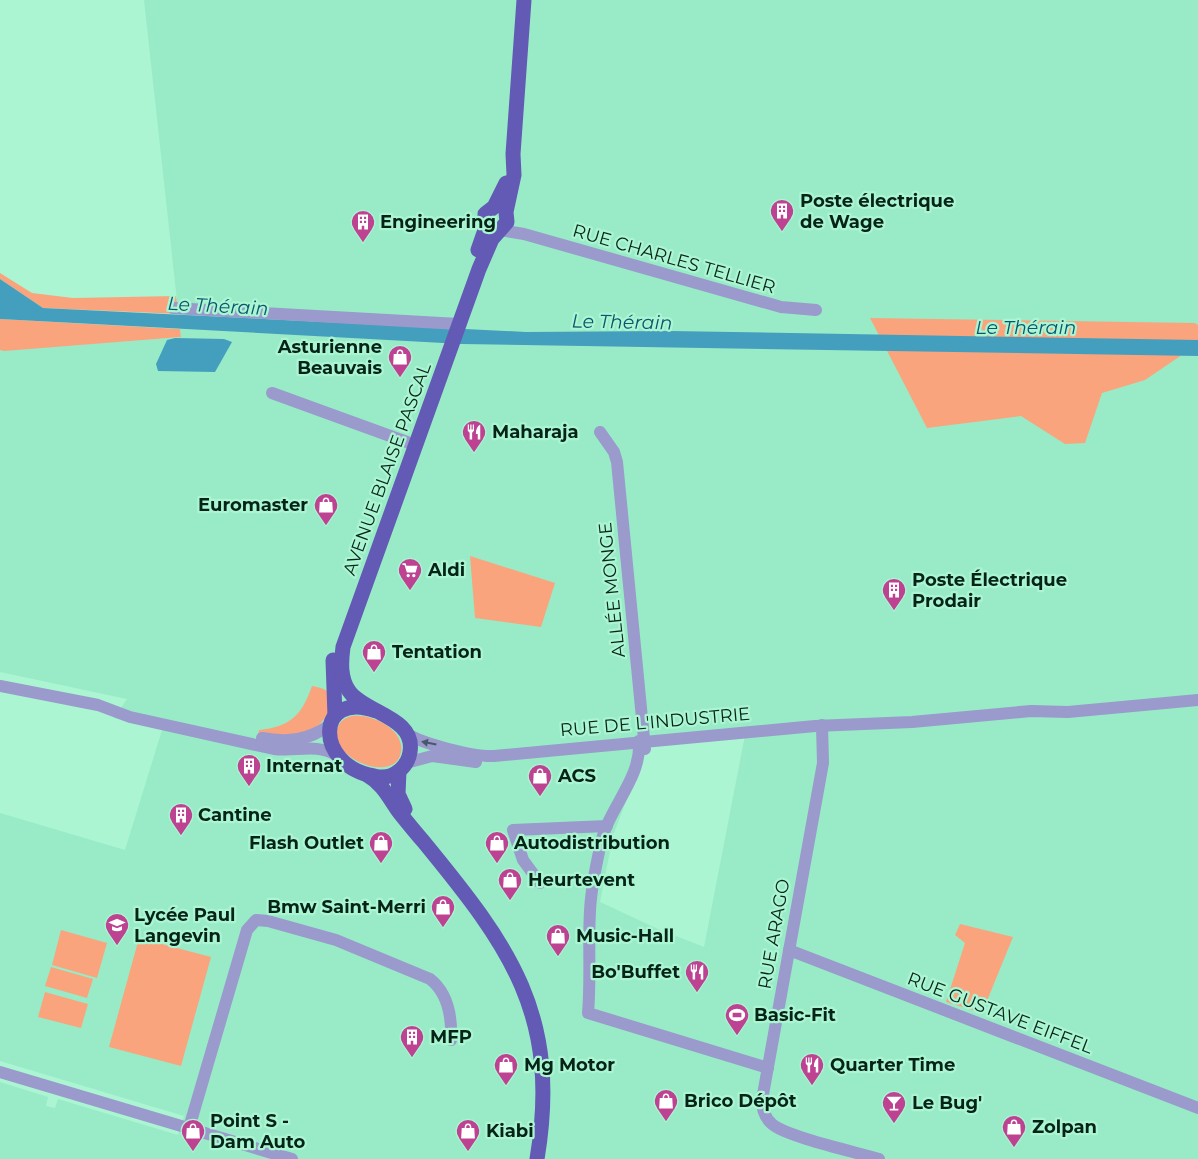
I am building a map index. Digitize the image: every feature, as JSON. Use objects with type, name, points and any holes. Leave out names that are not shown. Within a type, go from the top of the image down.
[{"type":"main road","name":"AVENUE BLAISE PASCAL","points":[[336,755],[330,741],[333,720],[332,672],[335,646],[454,325],[495,229],[507,224],[502,211],[513,186],[513,154],[524,0]]},
{"type":"main road","name":"AVENUE BLAISE PASCAL","points":[[495,229],[484,214],[502,211]]},
{"type":"main road","name":"AVENUE BLAISE PASCAL","points":[[406,733],[395,721],[356,699],[348,690],[342,674],[342,653],[346,635],[411,443]]},
{"type":"main road","name":"AVENUE BLAISE PASCAL","points":[[333,720],[342,710],[354,707],[376,711]]},
{"type":"main road","points":[[406,733],[410,748],[402,767],[398,790],[403,807],[495,918],[511,944],[525,974],[541,1024],[549,1071],[549,1114],[545,1159]]},
{"type":"main road","points":[[336,755],[382,786],[403,817],[474,904],[497,936],[516,972],[533,1018],[541,1057],[544,1105],[537,1159]]},
{"type":"main road","points":[[364,773],[381,777],[402,767]]},
{"type":"street","points":[[502,211],[524,234]]},
{"type":"street","name":"RUE CHARLES TELLIER","points":[[495,229],[524,234],[781,307],[816,310]]},
{"type":"street","points":[[173,308],[454,325]]},
{"type":"street","points":[[272,393],[411,443]]},
{"type":"street","name":"ALLÉE MONGE","points":[[600,432],[614,452],[617,462],[642,745]]},
{"type":"street","name":"AVENUE BLAISE PASCAL","points":[[0,679],[270,740],[304,739],[333,720]]},
{"type":"street","points":[[0,686],[98,705],[130,717],[274,749],[316,748],[336,755]]},
{"type":"street","name":"RUE DE L'INDUSTRIE","points":[[402,767],[429,756],[481,762],[822,728],[1031,711],[1082,702],[1198,692]]},
{"type":"street","name":"RUE DE L'INDUSTRIE","points":[[1031,711],[1068,712],[1198,700]]},
{"type":"street","name":"RUE ARAGO","points":[[822,728],[823,763],[762,1104],[764,1113],[771,1123],[781,1130],[879,1159]]},
{"type":"street","name":"RUE DE L'INDUSTRIE","points":[[406,733],[419,741],[484,756],[642,745]]},
{"type":"street","points":[[642,745],[634,772],[616,804],[600,849],[590,909],[588,1013],[768,1068]]},
{"type":"street","points":[[540,883],[523,860],[513,830],[607,826]]},
{"type":"street","points":[[189,1128],[246,930],[256,920],[268,921],[336,940],[430,979],[439,988],[447,1006],[451,1020],[451,1040]]},
{"type":"street","name":"RUE GUSTAVE EIFFEL","points":[[789,950],[1198,1108]]},
{"type":"street","points":[[0,1072],[189,1128],[248,1153],[292,1159]]},
{"type":"shaded area","points":[[144,0],[1198,0],[1198,1159],[0,1159],[0,1082],[48,1097],[46,1106],[55,1108],[58,1099],[178,1135],[184,1116],[0,1061],[0,813],[125,850],[162,730],[114,718],[127,699],[0,672],[0,350],[181,337]],"holes":[[[746,730],[704,947],[658,929],[600,902],[613,836],[650,737]]]},
{"type":"shaded area","points":[[0,273],[32,293],[73,298],[176,296],[179,314],[43,308],[0,279]]},
{"type":"shaded area","points":[[870,318],[1195,323],[1198,325],[1198,344],[1145,380],[1102,393],[1085,443],[1065,444],[1021,416],[927,428]]},
{"type":"shaded area","points":[[0,319],[180,329],[181,337],[4,351],[0,350]]},
{"type":"shaded area","points":[[470,556],[555,583],[541,627],[475,618]]},
{"type":"shaded area","points":[[312,686],[322,688],[331,696],[330,709],[322,722],[311,731],[300,735],[258,734],[259,730],[279,726],[293,718],[304,705]]},
{"type":"shaded area","points":[[352,716],[368,717],[377,720],[385,724],[398,736],[401,752],[396,762],[387,767],[362,764],[342,748],[337,738],[338,727],[340,723]]},
{"type":"shaded area","points":[[960,924],[1013,937],[982,1013],[946,1002],[965,943],[955,935]]},
{"type":"shaded area","points":[[61,930],[107,943],[97,978],[52,965]]},
{"type":"shaded area","points":[[139,938],[211,957],[181,1066],[109,1047]]},
{"type":"shaded area","points":[[51,967],[93,979],[87,998],[45,986]]},
{"type":"shaded area","points":[[45,992],[88,1004],[81,1028],[38,1017]]},
{"type":"water","points":[[0,279],[43,308],[526,332],[670,331],[1198,340],[1198,356],[462,344],[0,319]]},
{"type":"water","points":[[175,338],[224,339],[232,342],[215,372],[158,371],[156,364],[167,340]]},
{"type":"place","name":"Poste électrique de Wage","points":[[782,232]]},
{"type":"place","name":"Engineering","points":[[363,243]]},
{"type":"place","name":"Asturienne Beauvais","points":[[400,378]]},
{"type":"place","name":"Maharaja","points":[[474,453]]},
{"type":"place","name":"Euromaster","points":[[326,526]]},
{"type":"place","name":"Aldi","points":[[410,591]]},
{"type":"place","name":"Poste Électrique Prodair","points":[[894,611]]},
{"type":"place","name":"Tentation","points":[[374,673]]},
{"type":"place","name":"Internat","points":[[249,787]]},
{"type":"place","name":"ACS","points":[[540,797]]},
{"type":"place","name":"Cantine","points":[[181,836]]},
{"type":"place","name":"Flash Outlet","points":[[381,864]]},
{"type":"place","name":"Autodistribution","points":[[497,864]]},
{"type":"place","name":"Heurtevent","points":[[510,901]]},
{"type":"place","name":"Bmw Saint-Merri","points":[[443,928]]},
{"type":"place","name":"Lycée Paul Langevin","points":[[117,946]]},
{"type":"place","name":"Music-Hall","points":[[558,957]]},
{"type":"place","name":"Bo'Buffet","points":[[697,993]]},
{"type":"place","name":"Basic-Fit","points":[[737,1036]]},
{"type":"place","name":"MFP","points":[[412,1058]]},
{"type":"place","name":"Mg Motor","points":[[506,1086]]},
{"type":"place","name":"Quarter Time","points":[[812,1086]]},
{"type":"place","name":"Brico Dépôt","points":[[666,1122]]},
{"type":"place","name":"Le Bug'","points":[[894,1124]]},
{"type":"place","name":"Zolpan","points":[[1014,1148]]},
{"type":"place","name":"Point S - Dam Auto","points":[[193,1152]]},
{"type":"place","name":"Kiabi","points":[[468,1152]]},
{"type":"water label","name":"Le Thérain","points":[[218,306]]},
{"type":"water label","name":"Le Thérain","points":[[622,322]]},
{"type":"water label","name":"Le Thérain","points":[[1026,327]]}]
